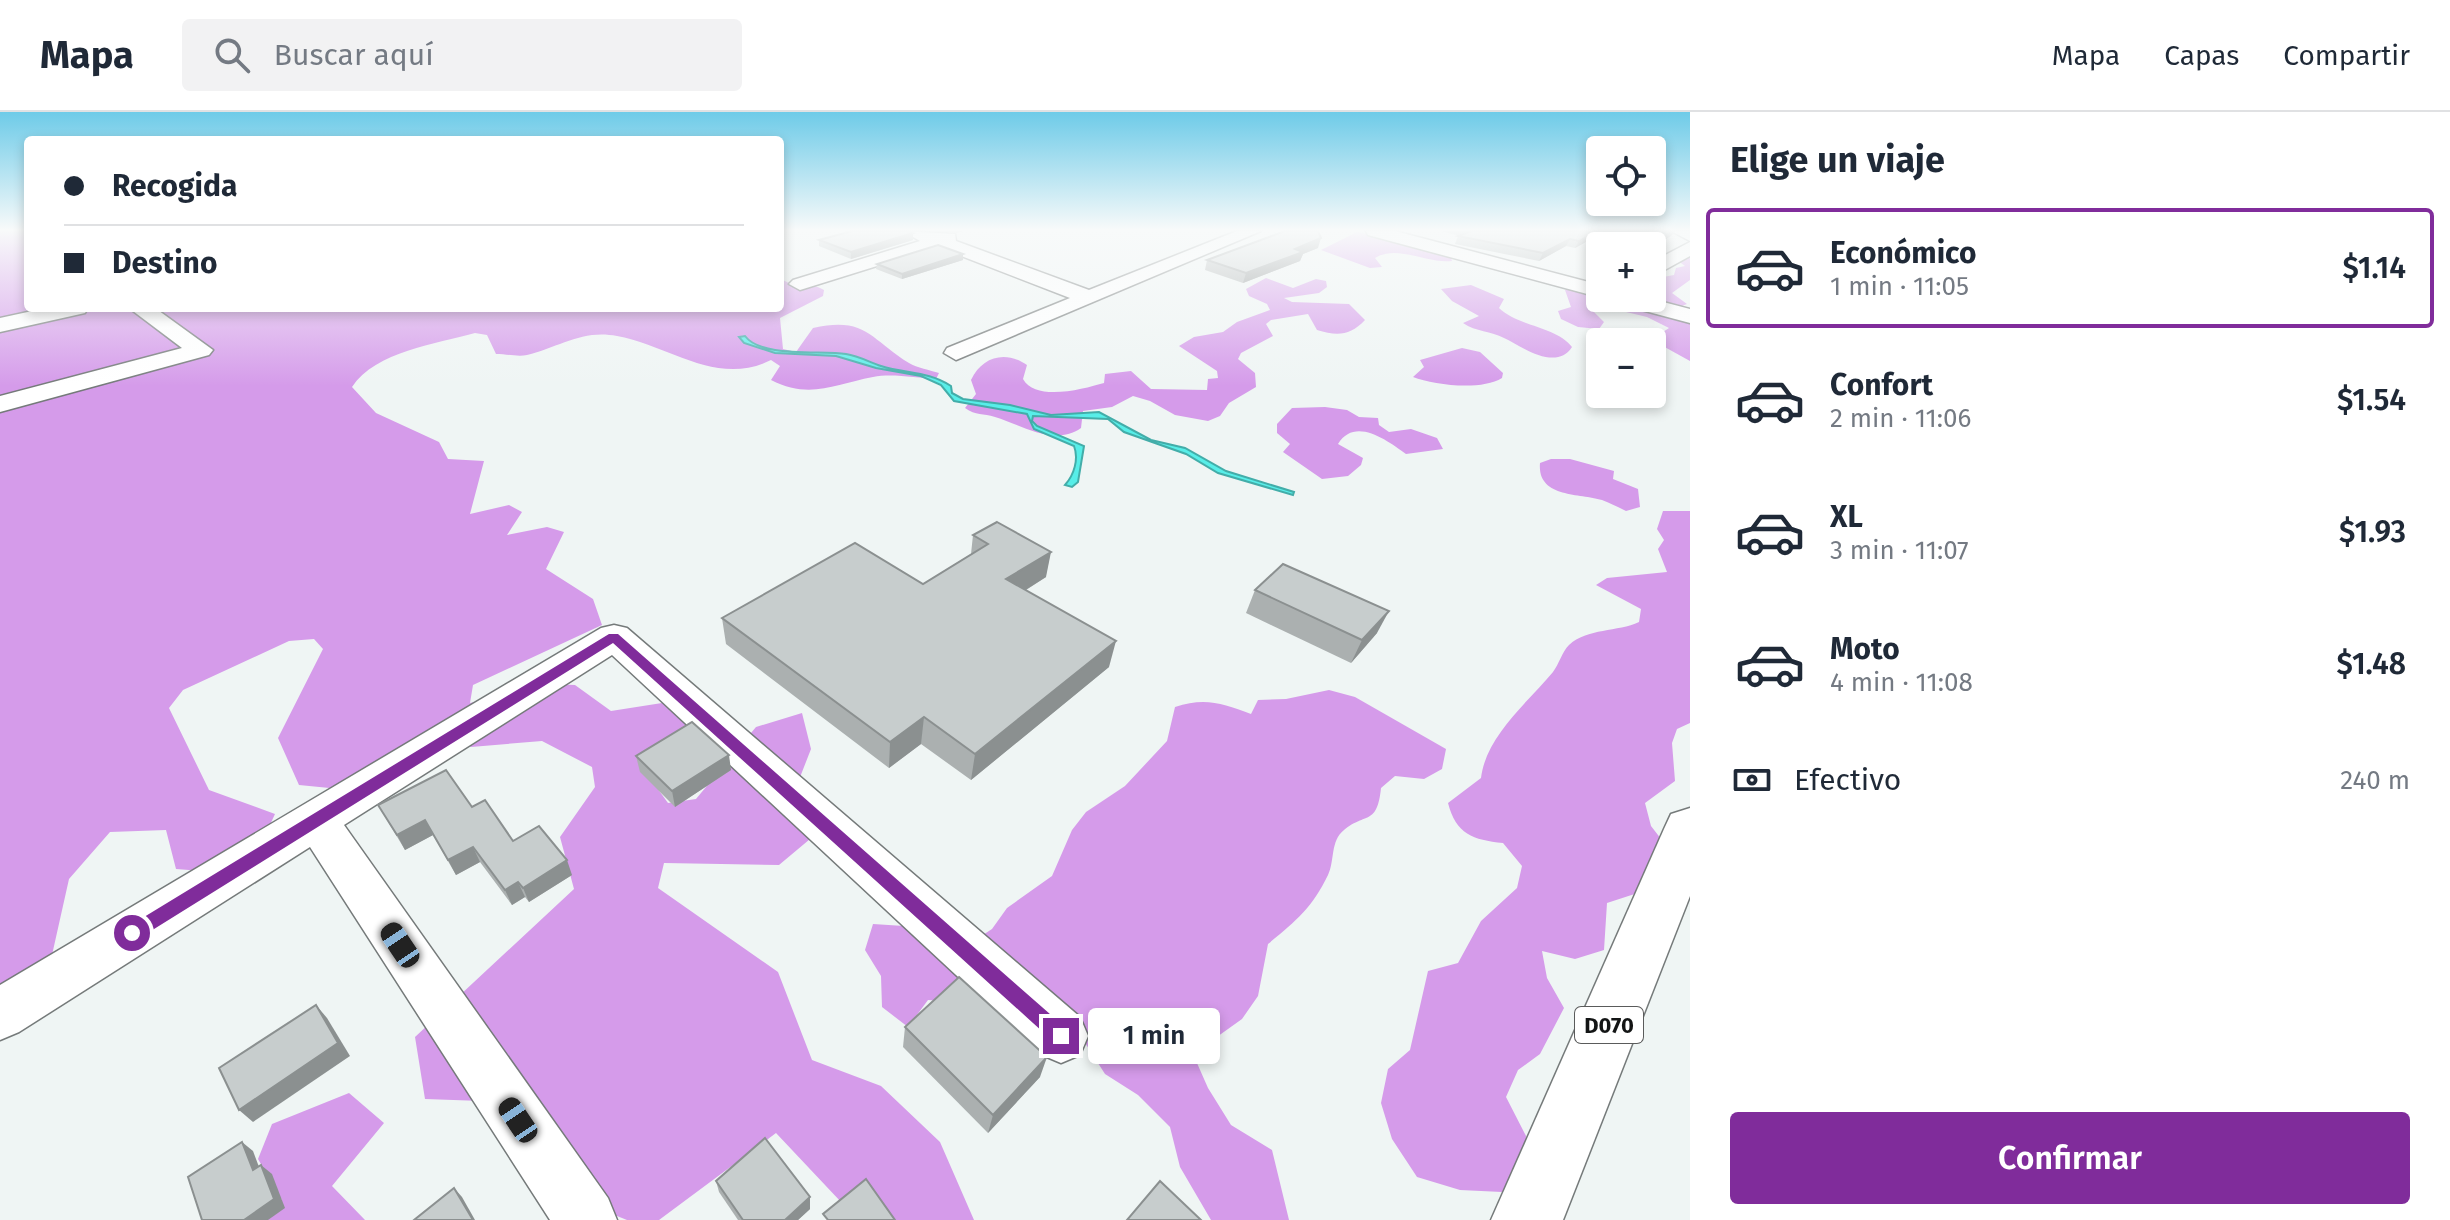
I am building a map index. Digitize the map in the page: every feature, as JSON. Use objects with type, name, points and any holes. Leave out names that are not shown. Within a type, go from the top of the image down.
[{"type":"main road","name":"D070","points":[[1527,1220],[1690,829]]},
{"type":"street","points":[[800,284],[804,283]]},
{"type":"street","points":[[1050,283],[1090,298]]},
{"type":"street","points":[[956,353],[1127,283]]},
{"type":"street","points":[[1566,283],[1586,288]]},
{"type":"street","points":[[1666,310],[1690,316]]},
{"type":"street","points":[[0,325],[59,312]]},
{"type":"street","points":[[0,404],[201,350],[146,312]]},
{"type":"street","points":[[0,1014],[614,637],[1061,1036]]},
{"type":"street","points":[[316,820],[586,1220]]},
{"type":"shaded area","points":[[0,283],[24,283],[24,312],[784,312],[784,283],[790,283],[824,290],[823,296],[780,318],[783,349],[796,352],[813,328],[845,325],[866,332],[912,365],[939,373],[936,379],[880,376],[822,389],[798,389],[771,380],[780,366],[771,360],[751,367],[713,367],[637,341],[605,334],[582,337],[516,356],[496,354],[487,335],[475,333],[391,357],[363,375],[352,387],[376,413],[439,442],[448,459],[484,461],[470,514],[509,505],[522,512],[507,535],[547,527],[564,532],[546,569],[593,599],[602,625],[473,685],[470,703],[550,684],[575,685],[611,711],[662,703],[690,729],[655,785],[668,803],[696,799],[756,727],[802,713],[811,749],[795,790],[822,829],[779,865],[664,863],[658,888],[778,972],[812,1060],[881,1086],[940,1142],[974,1220],[858,1220],[776,1133],[659,1220],[627,1220],[577,1200],[536,1103],[425,1099],[415,1037],[574,889],[560,837],[595,787],[592,767],[542,741],[471,747],[445,729],[394,750],[350,790],[299,785],[278,738],[323,649],[314,639],[289,641],[183,690],[169,708],[209,790],[275,814],[262,842],[202,871],[176,869],[166,830],[110,832],[69,879],[52,955],[0,991]]},
{"type":"shaded area","points":[[1257,283],[1279,283],[1293,288],[1307,283],[1326,283],[1327,287],[1319,293],[1284,298],[1292,302],[1349,304],[1365,320],[1348,332],[1337,334],[1317,330],[1308,314],[1271,320],[1266,324],[1273,336],[1241,353],[1238,359],[1255,373],[1256,387],[1229,403],[1220,416],[1208,421],[1175,415],[1150,401],[1133,396],[1112,407],[1083,411],[1081,428],[1071,433],[1049,435],[965,408],[976,394],[971,380],[976,372],[988,361],[1003,357],[1027,365],[1023,379],[1029,386],[1049,392],[1104,383],[1105,374],[1131,371],[1151,389],[1207,390],[1208,379],[1218,378],[1217,371],[1179,346],[1194,337],[1223,332],[1237,322],[1270,310],[1267,304],[1249,296],[1246,289]]},
{"type":"shaded area","points":[[1666,283],[1686,283],[1672,293],[1687,304],[1679,307],[1666,304]]},
{"type":"shaded area","points":[[1471,285],[1504,299],[1499,308],[1507,314],[1557,335],[1572,347],[1557,357],[1538,355],[1463,323],[1479,316],[1452,301],[1441,289]]},
{"type":"shaded area","points":[[1565,290],[1586,290],[1586,312],[1594,312],[1604,322],[1600,328],[1578,327],[1561,319],[1558,311],[1571,307]]},
{"type":"shaded area","points":[[1666,311],[1690,318],[1690,361],[1666,348],[1666,330],[1669,328],[1647,317],[1626,312]]},
{"type":"shaded area","points":[[1462,348],[1480,352],[1503,373],[1502,378],[1470,386],[1413,377],[1424,367],[1420,360]]},
{"type":"shaded area","points":[[1292,408],[1347,410],[1359,417],[1378,418],[1379,425],[1389,432],[1411,429],[1437,438],[1443,449],[1406,454],[1372,434],[1353,432],[1338,444],[1363,458],[1361,465],[1348,476],[1322,479],[1283,452],[1290,444],[1277,433],[1277,424]]},
{"type":"shaded area","points":[[1551,459],[1570,459],[1614,471],[1613,479],[1638,489],[1640,507],[1626,511],[1602,500],[1552,488],[1545,483],[1540,463]]},
{"type":"shaded area","points":[[1663,511],[1690,511],[1690,723],[1677,729],[1672,743],[1675,781],[1645,803],[1651,826],[1668,848],[1653,888],[1607,903],[1604,950],[1575,959],[1542,951],[1547,978],[1564,1008],[1540,1054],[1518,1070],[1506,1097],[1526,1136],[1524,1169],[1502,1192],[1460,1190],[1417,1177],[1392,1139],[1381,1103],[1388,1069],[1410,1050],[1428,971],[1458,963],[1481,921],[1517,888],[1522,866],[1503,843],[1467,834],[1456,822],[1448,803],[1481,778],[1484,763],[1499,734],[1553,672],[1569,645],[1594,633],[1639,622],[1641,609],[1596,585],[1607,578],[1667,572],[1658,549],[1664,540],[1657,529]]},
{"type":"shaded area","points":[[1329,690],[1355,697],[1446,749],[1442,769],[1424,779],[1395,776],[1381,788],[1373,813],[1344,830],[1335,845],[1330,869],[1316,896],[1295,921],[1268,944],[1258,996],[1242,1019],[1193,1054],[1208,1088],[1231,1125],[1272,1150],[1289,1220],[1211,1220],[1180,1167],[1170,1127],[1138,1095],[1105,1074],[1064,1010],[928,1000],[908,1027],[882,1007],[881,976],[865,950],[873,924],[904,926],[966,946],[992,929],[1007,908],[1052,876],[1072,830],[1086,812],[1125,786],[1167,741],[1175,707],[1195,702],[1213,703],[1251,714],[1258,700],[1286,699]]},
{"type":"shaded area","points":[[349,1093],[384,1123],[332,1186],[365,1220],[260,1220],[282,1200],[258,1159],[272,1124]]},
{"type":"water","points":[[745,336],[764,348],[846,354],[890,369],[925,375],[951,386],[952,393],[963,399],[1010,405],[1051,415],[1099,412],[1151,440],[1185,448],[1226,471],[1294,492],[1293,495],[1218,473],[1186,454],[1124,432],[1108,419],[1033,416],[1032,421],[1037,426],[1084,446],[1078,482],[1072,487],[1065,485],[1075,467],[1074,446],[1034,429],[1027,414],[954,401],[941,385],[921,376],[876,368],[836,356],[775,353],[744,343],[739,337]]},
{"type":"building","points":[[997,522],[1051,552],[1006,579],[1116,641],[975,754],[924,717],[890,742],[722,618],[855,543],[923,584],[988,544],[973,535]]},
{"type":"building","points":[[1283,564],[1389,611],[1362,640],[1255,590]]},
{"type":"building","points":[[692,722],[729,755],[672,791],[636,756]]},
{"type":"building","points":[[446,770],[472,807],[485,800],[513,841],[539,826],[567,860],[523,888],[518,882],[505,890],[473,847],[448,860],[425,820],[397,835],[378,805]]},
{"type":"building","points":[[959,977],[1047,1057],[993,1115],[905,1027]]},
{"type":"building","points":[[316,1005],[338,1043],[239,1110],[219,1068]]},
{"type":"building","points":[[765,1138],[810,1197],[785,1220],[743,1220],[716,1181]]},
{"type":"building","points":[[242,1142],[253,1170],[261,1165],[274,1199],[244,1220],[202,1220],[188,1177]]},
{"type":"building","points":[[866,1179],[895,1220],[828,1220],[823,1214]]},
{"type":"building","points":[[1160,1181],[1201,1220],[1127,1220]]},
{"type":"building","points":[[454,1188],[473,1220],[414,1220]]},
{"type":"route","points":[[132,933],[614,637],[1061,1036]]}]
